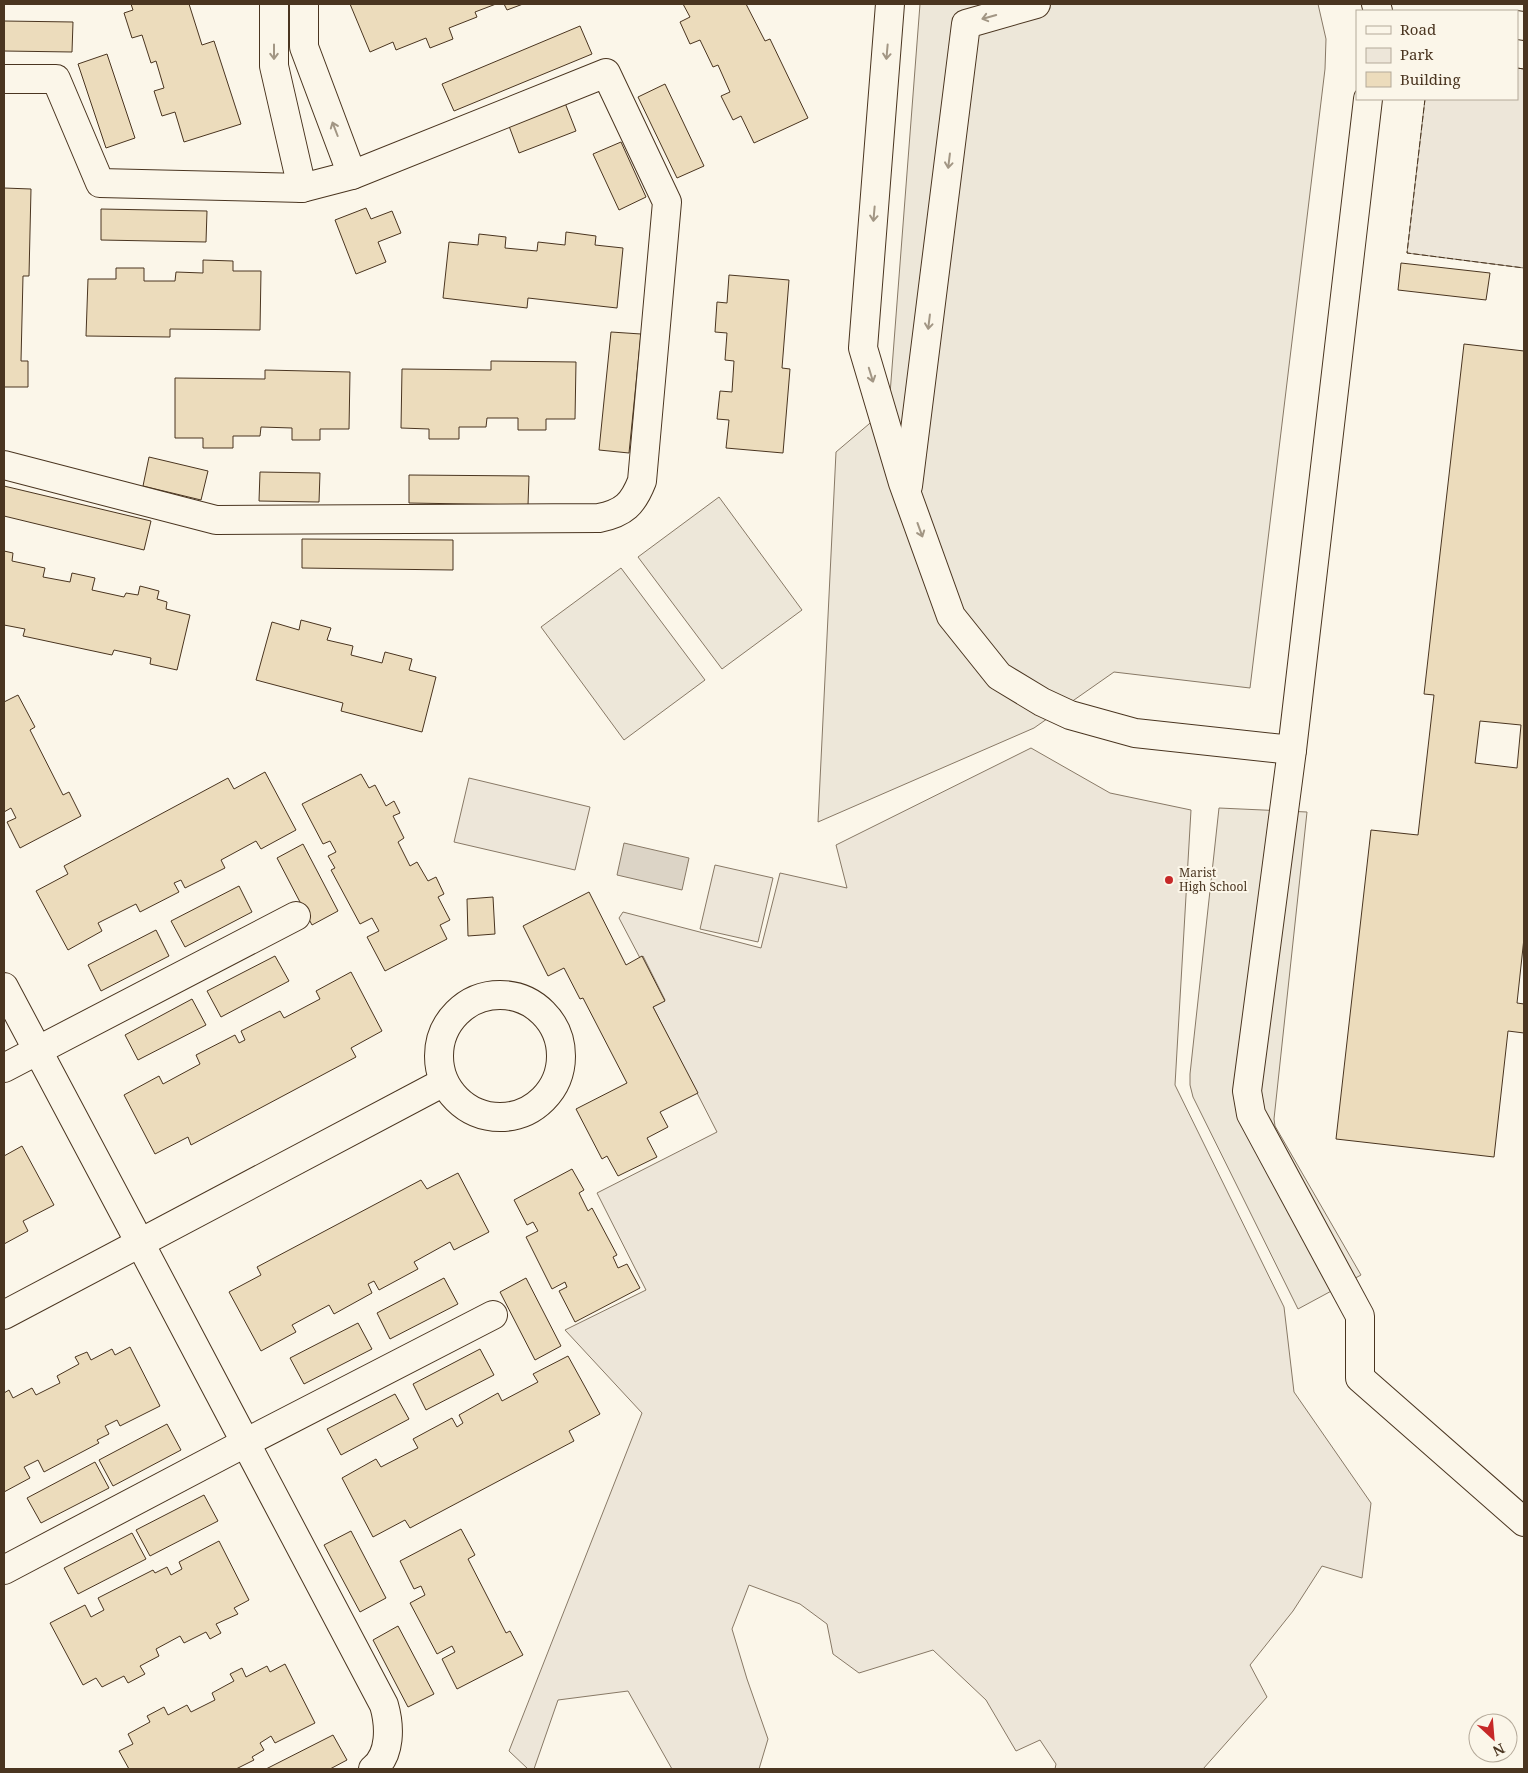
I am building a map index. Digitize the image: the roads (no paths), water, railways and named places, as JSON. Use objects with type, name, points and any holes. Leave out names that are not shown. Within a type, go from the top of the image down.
[{"type":"street","points":[[274,4],[274,66],[302,188]]},
{"type":"street","points":[[304,4],[304,47],[352,175]]},
{"type":"street","points":[[890,4],[863,348],[907,494],[951,616],[999,676],[1042,702],[1070,715],[1135,733],[1292,750]]},
{"type":"street","points":[[907,494],[966,24],[1036,4]]},
{"type":"street","points":[[4,79],[56,79],[100,183],[302,188],[352,175],[606,73],[667,202],[642,481],[636,496],[627,507],[614,515],[599,518],[216,520],[4,465]]},
{"type":"street","points":[[1368,100],[1292,750],[1247,1091],[1251,1114],[1360,1316],[1360,1378],[1524,1522]]},
{"type":"street","points":[[4,1068],[296,916]]},
{"type":"street","points":[[4,987],[384,1705],[387,1742],[384,1756],[378,1766],[373,1769]]},
{"type":"street","points":[[493,994],[514,996],[536,1005],[551,1021],[560,1040],[562,1062],[556,1082],[536,1106],[516,1116],[495,1118],[474,1112],[456,1100],[444,1082],[438,1052],[443,1032],[455,1014],[472,1001],[493,994]]},
{"type":"street","points":[[4,1315],[444,1082]]},
{"type":"street","points":[[4,1570],[493,1315]]},
{"type":"place","name":"Marist High School","points":[[1169,880]]}]
